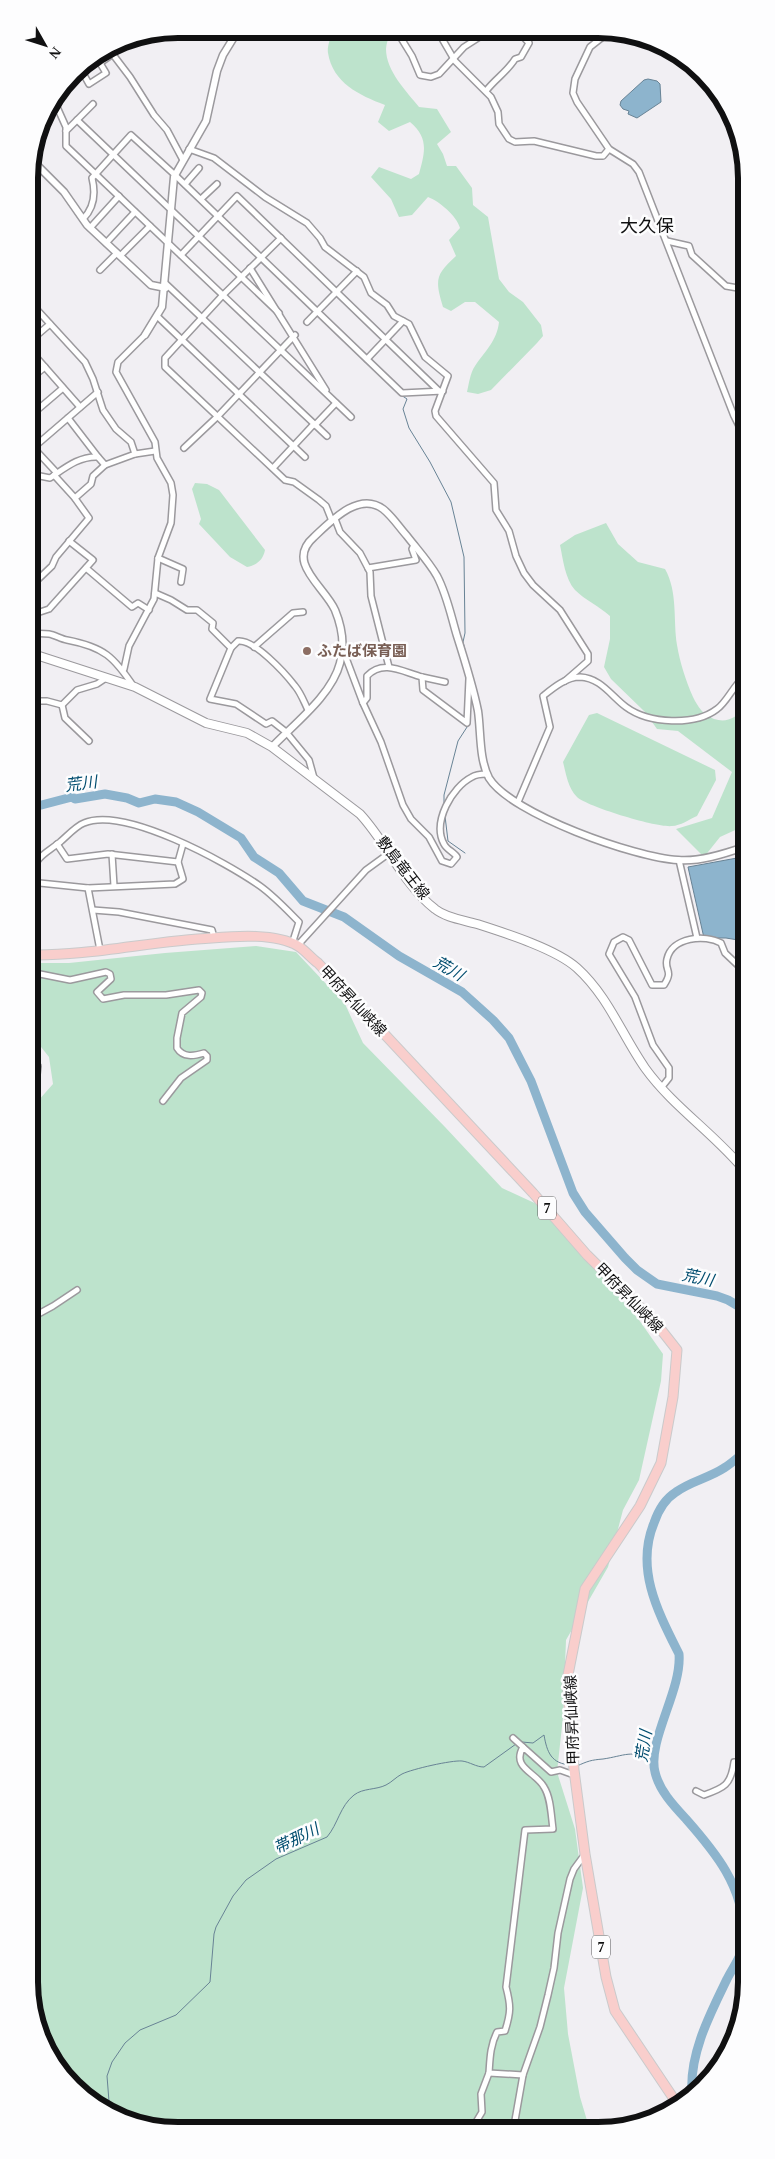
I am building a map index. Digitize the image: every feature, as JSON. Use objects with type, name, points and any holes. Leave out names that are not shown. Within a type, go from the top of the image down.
[{"type":"main road","name":"敷島竜王線","points":[[38,655],[135,687],[206,723],[247,733],[272,747],[360,814],[369,823],[388,854],[435,909],[446,915],[516,938],[550,952],[578,968],[607,1004],[645,1067],[662,1088],[737,1163]]},
{"type":"main road","name":"甲府昇仙峡線","points":[[38,955],[56,955],[179,939],[257,936],[298,943],[534,1193],[587,1255],[655,1322],[677,1350],[673,1397],[661,1463],[640,1506],[601,1562],[585,1589],[567,1680],[574,1770],[585,1854],[606,1977],[615,2011],[674,2099]]},
{"type":"street","points":[[124,669],[129,646],[149,610],[155,593],[158,558],[171,523],[173,495],[171,483],[157,458],[155,442],[116,372],[118,362],[145,335],[162,308],[166,286],[167,243],[175,175],[206,120],[217,71],[223,55],[233,38]]},
{"type":"street","points":[[401,38],[412,56],[420,75],[431,77],[439,74],[453,58],[476,38]]},
{"type":"street","points":[[442,38],[453,58],[486,91],[498,112],[499,124],[513,141],[534,141],[596,156],[603,156],[609,149]]},
{"type":"street","points":[[486,91],[498,76],[508,71],[514,59],[521,57],[529,43],[524,38]]},
{"type":"street","points":[[601,38],[590,47],[575,79],[573,93],[577,102],[609,149],[633,164],[639,172],[738,424]]},
{"type":"street","points":[[83,74],[89,84],[106,73],[100,63],[112,54],[167,130],[183,160]]},
{"type":"street","points":[[66,131],[93,104]]},
{"type":"street","points":[[57,106],[66,131],[66,146],[351,417]]},
{"type":"street","points":[[77,120],[279,313]]},
{"type":"street","points":[[83,219],[92,205],[94,190],[92,178],[131,135],[185,184],[402,393],[441,391]]},
{"type":"street","points":[[189,148],[214,158],[265,197],[301,218],[316,231],[325,247],[364,276],[371,292],[387,305],[394,316],[412,329],[424,357],[448,376],[441,391],[435,412],[436,416],[494,483],[496,487],[496,510],[509,531],[516,556],[524,572],[533,585],[560,610],[588,654],[588,662],[543,696],[550,728],[518,802]]},
{"type":"street","points":[[38,164],[64,192],[90,228],[118,255],[152,285],[166,286],[203,318],[327,436]]},
{"type":"street","points":[[185,184],[199,168]]},
{"type":"street","points":[[201,200],[217,184]]},
{"type":"street","points":[[90,228],[119,196]]},
{"type":"street","points":[[181,255],[237,196],[441,391]]},
{"type":"street","points":[[106,243],[136,212]]},
{"type":"street","points":[[100,270],[150,226]]},
{"type":"street","points":[[281,238],[222,296],[165,358],[166,367],[285,480],[294,482],[326,506],[344,538],[360,553],[368,568],[371,596],[389,667]]},
{"type":"street","points":[[667,241],[689,246],[692,255],[726,286],[738,288]]},
{"type":"street","points":[[250,268],[294,336],[330,398]]},
{"type":"street","points":[[308,322],[357,271]]},
{"type":"street","points":[[38,311],[86,362],[103,410],[116,428],[132,442],[135,454]]},
{"type":"street","points":[[158,317],[305,457]]},
{"type":"street","points":[[367,359],[403,321]]},
{"type":"street","points":[[38,334],[50,324]]},
{"type":"street","points":[[184,448],[218,416],[294,336]]},
{"type":"street","points":[[38,359],[80,407]]},
{"type":"street","points":[[38,373],[45,367]]},
{"type":"street","points":[[38,410],[63,388]]},
{"type":"street","points":[[38,440],[98,392]]},
{"type":"street","points":[[273,468],[336,402]]},
{"type":"street","points":[[68,418],[105,464]]},
{"type":"street","points":[[75,498],[91,484],[93,476],[105,464],[135,454],[155,451]]},
{"type":"street","points":[[38,453],[89,518],[56,557],[52,566],[38,579]]},
{"type":"street","points":[[38,476],[50,478],[76,461],[89,457],[98,457]]},
{"type":"street","points":[[487,774],[474,776],[463,783],[444,811],[441,822],[443,843],[457,857],[455,861],[447,864],[442,861],[429,836],[411,819],[403,805],[381,742],[363,704],[343,649],[341,629],[335,611],[304,566],[303,558],[309,542],[354,505],[363,502],[375,504],[386,511],[432,568],[442,588],[469,676],[478,712],[487,774],[497,788],[540,815],[605,844],[679,860],[726,853],[738,849]]},
{"type":"street","points":[[38,613],[49,608],[93,560],[69,541]]},
{"type":"street","points":[[368,568],[416,560],[412,549],[414,545]]},
{"type":"street","points":[[158,558],[183,569],[181,582]]},
{"type":"street","points":[[86,568],[132,608],[138,603],[149,610]]},
{"type":"street","points":[[155,593],[186,610],[200,611],[213,623],[212,629],[231,648]]},
{"type":"street","points":[[254,647],[293,614],[303,612]]},
{"type":"street","points":[[38,633],[51,634],[86,644],[106,655],[124,669],[135,687]]},
{"type":"street","points":[[308,710],[295,687],[267,657],[254,647],[240,641],[231,648],[210,699],[236,704],[266,724],[272,721],[286,732],[308,760],[314,778]]},
{"type":"street","points":[[272,747],[333,681],[340,664],[343,649]]},
{"type":"street","points":[[363,704],[367,698],[367,676],[373,670],[389,667],[445,682]]},
{"type":"street","points":[[422,677],[423,690],[467,723],[469,676]]},
{"type":"street","points":[[565,681],[577,677],[593,680],[636,713],[673,721],[699,717],[718,709],[738,683]]},
{"type":"street","points":[[62,704],[77,690],[97,684],[106,678]]},
{"type":"street","points":[[38,701],[62,704]]},
{"type":"street","points":[[62,704],[65,718],[89,741]]},
{"type":"street","points":[[38,858],[84,822],[114,819],[141,826],[183,844],[238,872],[276,899],[299,922],[298,943]]},
{"type":"street","points":[[56,844],[67,859],[112,854],[178,862]]},
{"type":"street","points":[[38,883],[88,888],[180,882],[183,879],[178,862],[183,844]]},
{"type":"street","points":[[112,854],[114,886]]},
{"type":"street","points":[[298,943],[366,870],[388,854]]},
{"type":"street","points":[[679,860],[697,938]]},
{"type":"street","points":[[88,888],[100,950]]},
{"type":"street","points":[[93,910],[126,914],[212,930],[214,938]]},
{"type":"street","points":[[662,1088],[668,1078],[669,1068],[654,1045],[635,997],[609,954],[610,948],[618,938],[629,940],[634,946],[652,985],[658,986],[664,985],[668,979],[670,972],[666,963],[668,956],[673,948],[686,940],[697,938],[721,943],[725,953],[738,965]]},
{"type":"street","points":[[38,974],[70,980],[106,972],[110,974],[111,979],[97,992],[103,999],[199,990],[202,993],[201,997],[182,1013],[177,1048],[184,1055],[194,1056],[204,1053],[207,1056],[207,1060],[181,1078],[163,1101]]},
{"type":"street","points":[[38,1314],[77,1290]]},
{"type":"street","points":[[513,1738],[551,1772],[574,1770]]},
{"type":"street","points":[[476,2122],[482,2112],[481,2094],[489,2073],[494,2036],[497,2032],[505,2031],[510,2015],[511,2006],[506,1986],[525,1830],[553,1829],[550,1805],[544,1786],[519,1761],[520,1752],[523,1747]]},
{"type":"street","points":[[696,1790],[704,1795],[723,1788],[731,1777],[734,1762],[737,1762]]},
{"type":"street","points":[[515,2122],[523,2075],[540,2027],[548,1996],[554,1968],[558,1933],[570,1880],[574,1869],[585,1854]]},
{"type":"street","points":[[489,2073],[523,2075]]},
{"type":"green space","points":[[331,38],[388,38],[386,49],[387,57],[393,73],[419,107],[437,109],[451,132],[437,144],[447,166],[456,166],[472,188],[473,205],[488,217],[499,279],[509,292],[523,302],[541,325],[543,336],[491,390],[478,394],[467,392],[473,369],[496,335],[499,322],[475,302],[465,302],[451,311],[443,307],[439,290],[438,284],[441,273],[456,256],[449,240],[460,228],[458,223],[447,210],[428,197],[412,215],[399,217],[391,199],[371,177],[379,167],[411,179],[419,174],[424,152],[423,140],[410,122],[389,131],[378,122],[385,105],[357,92],[341,80],[335,72],[328,53]]},
{"type":"green space","points":[[195,483],[207,484],[219,490],[265,550],[259,562],[247,567],[230,557],[199,524],[201,519],[192,489]]},
{"type":"green space","points":[[606,523],[618,544],[638,562],[665,569],[672,587],[677,645],[693,697],[704,713],[714,719],[727,720],[738,714],[738,829],[720,837],[704,857],[676,829],[712,818],[732,772],[678,731],[657,729],[645,712],[611,679],[604,667],[610,639],[610,616],[575,590],[565,569],[560,545],[575,535]]},
{"type":"green space","points":[[597,713],[715,770],[716,780],[697,816],[678,825],[664,826],[608,811],[577,797],[569,785],[563,762],[589,715]]},
{"type":"green space","points":[[256,946],[296,952],[345,1004],[363,1043],[502,1188],[541,1206],[639,1320],[663,1354],[661,1381],[639,1480],[623,1510],[608,1567],[566,1640],[563,1717],[557,1772],[575,1829],[583,1888],[564,1988],[568,2034],[580,2097],[588,2122],[178,2122],[150,2119],[124,2111],[92,2093],[66,2067],[45,2027],[40,2009],[38,1982],[38,1101],[53,1084],[49,1057],[38,1043],[38,963],[69,963]]},
{"type":"water","points":[[644,80],[657,81],[660,84],[661,102],[637,118],[628,114],[629,111],[623,109],[620,105],[621,101]]},
{"type":"water","points":[[738,858],[738,940],[704,938],[688,867]]},
{"type":"waterway","points":[[401,395],[407,399],[403,409],[409,428],[451,502],[464,557],[465,633],[463,642],[465,650]]},
{"type":"waterway","points":[[444,807],[444,795],[458,741],[469,724]]},
{"type":"waterway","name":"荒川","points":[[38,806],[72,797],[75,799],[105,794],[127,798],[139,803],[155,799],[176,802],[198,812],[241,838],[254,857],[279,873],[303,901],[344,917],[399,956],[462,992],[493,1020],[509,1038],[531,1081],[573,1193],[585,1212],[625,1258],[637,1270],[657,1284],[717,1296],[737,1306]]},
{"type":"waterway","points":[[445,816],[448,841],[465,853]]},
{"type":"waterway","name":"帯那川","points":[[737,1458],[724,1468],[682,1488],[668,1498],[656,1519],[649,1540],[647,1557],[651,1590],[679,1654],[679,1668],[656,1746],[655,1772],[667,1797],[708,1845],[726,1871],[737,1896]]},
{"type":"waterway","name":"帯那川","points":[[522,1742],[533,1743],[544,1735],[547,1747],[554,1760],[571,1765]]},
{"type":"waterway","name":"帯那川","points":[[109,2104],[107,2076],[112,2062],[125,2043],[140,2030],[176,2015],[210,1982],[216,1927],[233,1896],[246,1880],[276,1859],[327,1837],[345,1804],[354,1795],[386,1785],[407,1772],[441,1763],[462,1761],[484,1767],[516,1744]]},
{"type":"waterway","name":"帯那川","points":[[577,1766],[592,1760],[628,1754],[639,1755],[653,1760]]},
{"type":"waterway","name":"帯那川","points":[[692,2084],[697,2049],[702,2035],[720,1992],[737,1961]]},
{"type":"place","name":"ふたば保育園","points":[[307,651]]},
{"type":"district","name":"大久保","points":[[647,226]]}]
